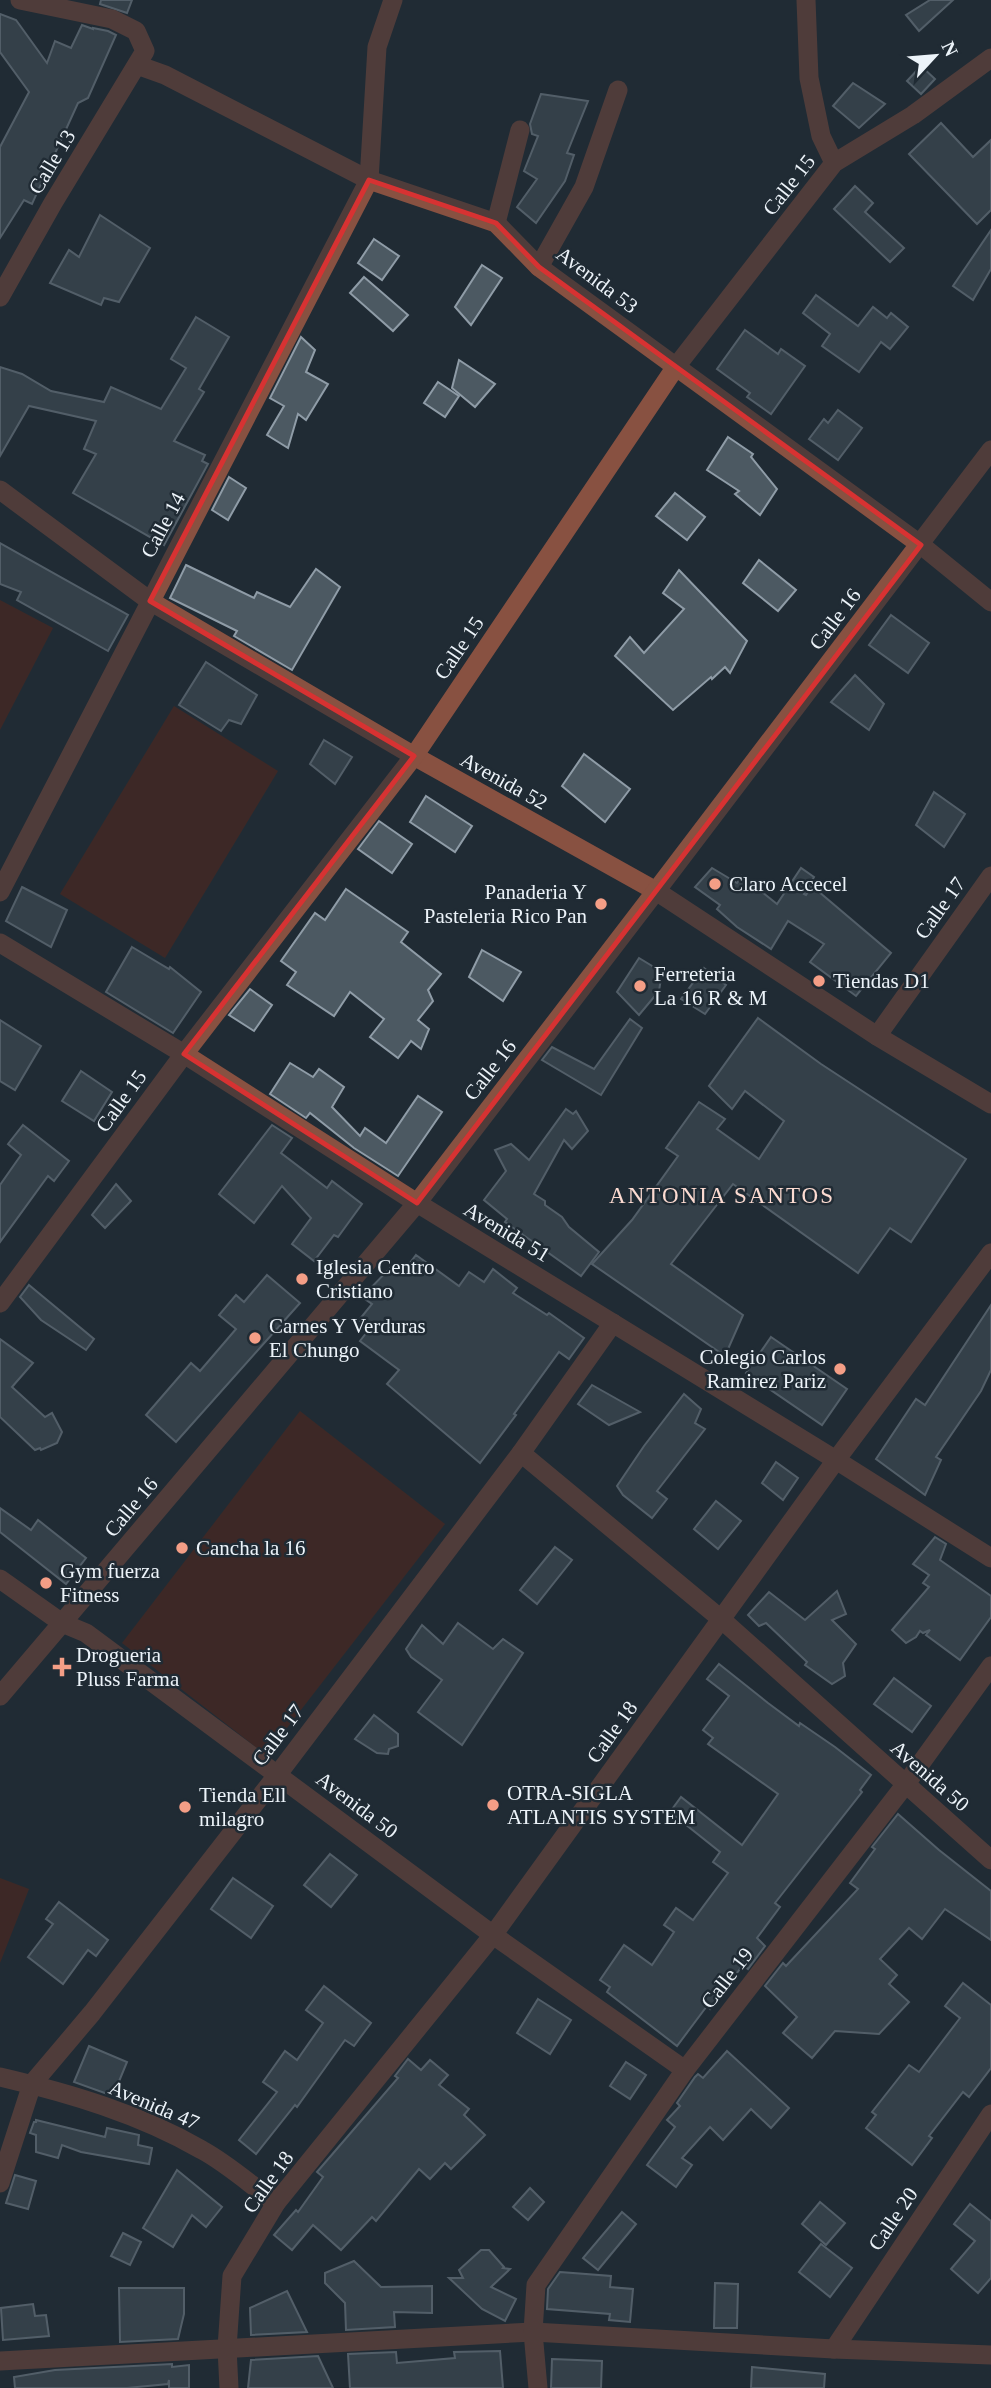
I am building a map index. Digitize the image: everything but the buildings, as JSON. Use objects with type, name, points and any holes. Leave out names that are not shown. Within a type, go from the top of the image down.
[{"type":"street","points":[[20,0],[112,19],[136,32],[141,58]]},
{"type":"street","points":[[369,180],[377,47],[393,0]]},
{"type":"street","points":[[806,0],[809,78],[821,136],[834,163]]},
{"type":"street","name":"Avenida 53","points":[[141,58],[165,75],[369,180],[496,223],[539,267],[920,545],[991,602]]},
{"type":"street","name":"Calle 13","points":[[0,297],[141,58]]},
{"type":"street","name":"Calle 15","points":[[0,1303],[184,1054],[414,756],[675,368],[834,163],[913,115],[991,58]]},
{"type":"street","points":[[539,267],[584,187],[618,90]]},
{"type":"street","points":[[496,223],[520,131]]},
{"type":"street","name":"Calle 14","points":[[0,892],[369,180]]},
{"type":"street","name":"Calle 16","points":[[0,1696],[416,1203],[991,450]]},
{"type":"street","name":"Avenida 52","points":[[0,490],[150,601],[414,756],[656,891],[877,1036],[991,1104]]},
{"type":"street","name":"Calle 17","points":[[877,1036],[991,876]]},
{"type":"street","name":"Avenida 51","points":[[0,943],[184,1054],[416,1203],[991,1558]]},
{"type":"street","name":"Calle 18","points":[[229,2388],[227,2348],[232,2276],[276,2203],[493,1935],[836,1460],[991,1253]]},
{"type":"street","name":"Calle 17","points":[[0,2183],[32,2084],[92,2013],[278,1774],[521,1453],[613,1323]]},
{"type":"street","name":"Avenida 50","points":[[521,1453],[722,1619],[991,1860]]},
{"type":"street","name":"Avenida 50","points":[[0,1579],[62,1623],[86,1633],[493,1935],[685,2070]]},
{"type":"street","name":"Calle 19","points":[[538,2388],[533,2332],[536,2285],[685,2070],[905,1785],[991,1666]]},
{"type":"street","name":"Avenida 47","points":[[0,2077],[123,2112],[203,2150],[276,2203]]},
{"type":"street","name":"Calle 20","points":[[834,2349],[991,2114]]},
{"type":"street","points":[[0,2361],[533,2332],[991,2355]]},
{"type":"highlighted area","points":[[369,180],[496,223],[539,267],[921,545],[417,1203],[184,1054],[414,756],[150,601]]},
{"type":"shaded area","points":[[0,600],[53,628],[0,730]]},
{"type":"shaded area","points":[[174,706],[278,771],[165,958],[60,894]]},
{"type":"shaded area","points":[[300,1411],[445,1524],[266,1755],[122,1643]]},
{"type":"shaded area","points":[[0,1878],[29,1889],[0,1963]]},
{"type":"place","name":"Claro Accecel","points":[[715,884]]},
{"type":"place","name":"Panaderia Y Pasteleria Rico Pan","points":[[601,904]]},
{"type":"place","name":"Tiendas D1","points":[[819,981]]},
{"type":"place","name":"Ferreteria La 16 R & M","points":[[640,986]]},
{"type":"place","name":"Iglesia Centro Cristiano","points":[[302,1279]]},
{"type":"place","name":"Carnes Y Verduras El Chungo","points":[[255,1338]]},
{"type":"place","name":"Colegio Carlos Ramirez Pariz","points":[[840,1369]]},
{"type":"place","name":"Cancha la 16","points":[[182,1548]]},
{"type":"place","name":"Gym fuerza Fitness","points":[[46,1583]]},
{"type":"place","name":"Drogueria Pluss Farma","points":[[62,1667]]},
{"type":"place","name":"OTRA-SIGLA ATLANTIS SYSTEM","points":[[493,1805]]},
{"type":"place","name":"Tienda Ell milagro","points":[[185,1807]]},
{"type":"district","name":"ANTONIA SANTOS","points":[[722,1195]]}]
